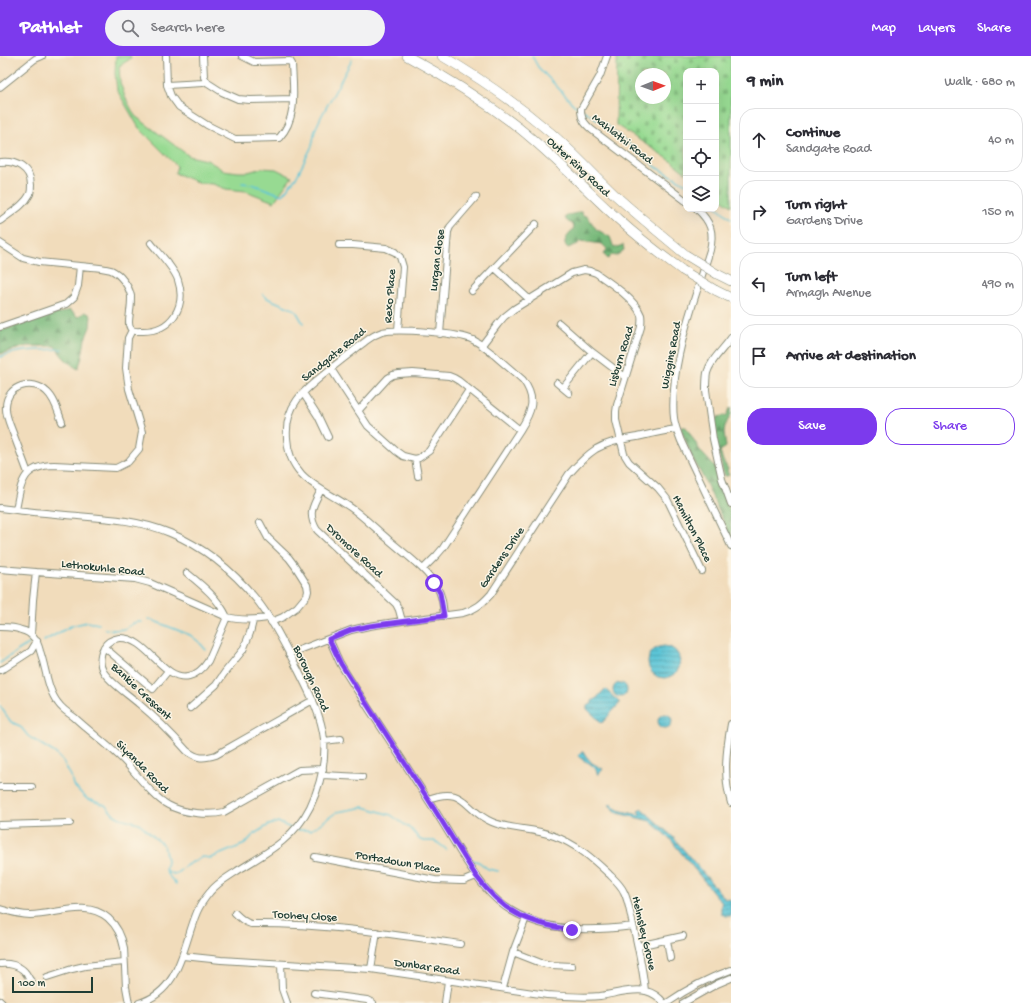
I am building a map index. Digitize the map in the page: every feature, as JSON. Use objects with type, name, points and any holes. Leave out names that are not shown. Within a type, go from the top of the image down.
[{"type":"highway","name":"Outer Ring Road","points":[[407,56],[456,84],[520,129],[559,163],[640,239],[682,270],[731,298]]},
{"type":"highway","name":"Outer Ring Road","points":[[442,56],[504,97],[551,134],[614,194],[686,254],[717,274],[731,281]]},
{"type":"street","points":[[0,87],[35,58],[42,56]]},
{"type":"street","points":[[166,56],[167,85],[171,96],[179,107],[207,125],[235,139],[279,138],[291,117],[293,100],[292,64],[290,61],[254,62],[242,56]]},
{"type":"street","points":[[203,56],[204,74],[206,80],[222,92],[238,99],[293,100]]},
{"type":"street","name":"Mahlathi Road","points":[[607,56],[600,76],[581,109],[583,122],[683,198]]},
{"type":"street","points":[[167,85],[203,83],[206,80]]},
{"type":"street","points":[[0,162],[5,161],[15,163],[23,167],[28,173],[31,182],[31,192],[24,203],[0,221]]},
{"type":"street","name":"Lurgan Close","points":[[440,334],[448,232],[450,227],[476,197]]},
{"type":"street","name":"Wiggins Road","points":[[700,212],[705,216],[710,225],[712,240],[686,326],[676,368],[673,404],[674,418],[676,429],[681,441],[731,546]]},
{"type":"street","points":[[472,291],[536,224]]},
{"type":"street","points":[[0,243],[23,258],[39,262],[98,268],[111,271],[118,275],[129,290],[131,296],[129,322],[130,329],[132,330]]},
{"type":"street","points":[[132,330],[147,331],[157,329],[170,322],[178,309],[180,302],[179,286],[176,276],[151,244]]},
{"type":"street","name":"Rexo Place","points":[[339,244],[381,247],[390,249],[400,257],[403,267],[403,275],[398,330]]},
{"type":"street","points":[[0,327],[66,304],[74,297],[78,286],[80,266]]},
{"type":"street","points":[[495,268],[530,300]]},
{"type":"street","name":"Lisburn Road","points":[[482,345],[504,317],[514,309],[572,273],[579,270],[590,270],[596,273],[628,297],[638,308],[641,316],[641,327],[617,405],[616,420],[620,440]]},
{"type":"street","points":[[559,323],[592,352],[625,377]]},
{"type":"street","points":[[16,510],[20,487],[24,478],[28,473],[37,468],[46,465],[116,468],[128,462],[139,449],[142,432],[129,389],[126,368],[128,338],[132,330]]},
{"type":"street","name":"Sandgate Road","points":[[423,569],[443,548],[520,430],[527,419],[532,401],[529,389],[523,380],[474,340],[440,334],[398,330],[382,332],[366,341],[303,394],[297,401],[290,414],[287,442],[291,458],[305,477],[322,490],[355,510],[423,569],[440,593],[444,616]]},
{"type":"street","points":[[731,338],[713,360],[707,374],[706,390],[713,439],[722,480],[731,504]]},
{"type":"street","points":[[563,388],[592,352]]},
{"type":"street","points":[[331,369],[368,426],[396,451],[404,456],[415,458],[424,456],[434,445],[470,390]]},
{"type":"street","points":[[358,411],[388,378],[393,375],[413,373],[449,376],[459,381],[520,430]]},
{"type":"street","points":[[557,383],[569,393]]},
{"type":"street","points":[[28,473],[8,421],[6,411],[7,401],[10,396],[15,390],[25,384],[38,386],[52,398],[62,422]]},
{"type":"street","points":[[303,394],[318,416],[328,437]]},
{"type":"street","name":"Gardens Drive","points":[[289,654],[351,630],[369,626],[463,613],[473,610],[481,605],[491,594],[577,464],[595,450],[608,443],[676,429]]},
{"type":"street","name":"Hamilton Place","points":[[620,440],[624,454],[629,462],[658,488],[667,499],[702,571]]},
{"type":"street","points":[[415,458],[418,476]]},
{"type":"street","name":"Dromore Road","points":[[322,490],[314,504],[311,515],[313,525],[316,530],[396,604],[402,621]]},
{"type":"street","name":"Borough Road","points":[[0,508],[61,515],[116,519],[141,523],[169,532],[194,544],[229,571],[256,600],[270,620],[289,654],[313,700],[322,726],[324,742],[322,772],[314,798],[309,808],[293,831],[279,844],[224,879],[211,891],[197,912],[183,956],[168,984],[148,1000],[138,1003]]},
{"type":"street","name":"Lethokuhle Road","points":[[0,569],[143,580],[236,620],[270,620],[283,617],[296,607],[307,595],[308,591],[307,585],[292,562],[268,538],[260,523]]},
{"type":"street","points":[[31,635],[36,572]]},
{"type":"street","points":[[168,670],[153,689],[104,647],[116,638],[128,639],[141,647],[168,670],[178,676],[200,672],[208,661],[227,617],[210,592],[187,572]]},
{"type":"street","points":[[190,708],[216,685],[243,650],[253,621]]},
{"type":"street","name":"Siyanda Road","points":[[0,627],[21,630],[31,635],[37,641],[44,660],[49,685],[58,703],[118,755],[155,794],[172,807],[186,811],[208,813],[224,812],[299,770],[313,769],[322,772],[362,778]]},
{"type":"street","points":[[329,639],[341,664],[476,876],[502,905],[526,918],[548,925],[572,930],[609,929],[633,926]]},
{"type":"street","points":[[0,670],[29,653],[37,641]]},
{"type":"street","name":"Bankie Crescent","points":[[104,647],[100,662],[106,675],[139,704],[193,756],[203,758],[216,755],[313,700]]},
{"type":"street","points":[[731,724],[726,757],[726,783],[731,803]]},
{"type":"street","points":[[324,742],[342,739]]},
{"type":"street","points":[[0,787],[32,787]]},
{"type":"street","name":"Helmsley Grove","points":[[428,799],[438,795],[455,796],[463,800],[490,821],[553,835],[572,843],[590,857],[621,887],[627,899],[638,946],[645,991]]},
{"type":"street","points":[[0,825],[70,823]]},
{"type":"street","name":"Portadown Place","points":[[315,857],[435,880],[464,881],[476,876]]},
{"type":"street","points":[[0,909],[23,915],[32,915],[84,908],[97,911],[109,919],[117,929],[123,942],[126,988],[129,1003]]},
{"type":"street","name":"Toohey Close","points":[[235,913],[242,920],[251,924],[314,925],[460,944]]},
{"type":"street","points":[[504,988],[513,952],[526,918]]},
{"type":"street","points":[[371,969],[377,932]]},
{"type":"street","points":[[638,946],[683,936]]},
{"type":"street","points":[[667,940],[670,958]]},
{"type":"street","points":[[513,952],[552,966],[572,966]]},
{"type":"street","name":"Dunbar Road","points":[[183,956],[221,960],[371,969],[547,995],[571,997],[598,996],[634,990],[645,991]]},
{"type":"street","points":[[47,977],[84,966],[124,962]]},
{"type":"street","points":[[0,964],[9,964],[20,968],[32,982]]},
{"type":"street","points":[[281,964],[282,988],[287,1003]]},
{"type":"street","points":[[667,1003],[709,978],[731,970]]},
{"type":"street","points":[[682,1003],[731,978]]},
{"type":"street","points":[[445,1003],[448,980]]},
{"type":"street","points":[[645,991],[654,994],[664,1003]]},
{"type":"street","points":[[314,993],[367,1000],[373,1003]]},
{"type":"green space","points":[[116,56],[131,56],[130,59],[119,66],[120,82],[125,97],[135,116],[189,156],[207,160],[223,170],[248,172],[263,168],[276,169],[292,177],[274,202],[246,191],[226,189],[213,184],[199,183],[175,173],[177,166],[139,128],[117,90],[115,73]]},
{"type":"green space","points":[[617,56],[731,56],[731,206],[719,197],[719,68],[683,68],[683,171],[667,158],[616,125]]},
{"type":"green space","points":[[581,212],[583,215],[588,217],[596,229],[610,237],[614,248],[623,245],[624,250],[616,256],[612,255],[608,259],[604,255],[607,249],[602,244],[581,241],[578,244],[568,248],[565,245],[565,242],[574,227],[572,223],[566,220],[565,217]]},
{"type":"green space","points":[[70,310],[78,317],[85,312],[91,315],[90,327],[85,339],[78,369],[65,359],[55,346],[27,346],[0,354],[0,331]]},
{"type":"green space","points":[[731,407],[731,414],[725,426],[724,432],[726,447],[720,451],[723,461],[728,469],[727,471],[729,475],[725,476],[713,425],[718,417],[727,415]]},
{"type":"green space","points":[[680,427],[686,427],[701,452],[716,468],[731,514],[731,538],[704,479],[693,459]]},
{"type":"water","points":[[661,646],[667,646],[677,653],[680,662],[679,668],[673,675],[667,678],[661,678],[651,671],[648,665],[648,659],[655,649]]},
{"type":"water","points":[[617,683],[623,683],[627,687],[627,693],[623,697],[617,697],[613,693],[613,687]]},
{"type":"water","points":[[605,689],[620,703],[602,723],[587,709],[587,706],[592,704],[592,701],[595,700]]},
{"type":"water","points":[[662,714],[668,714],[672,718],[672,724],[668,728],[662,728],[658,724],[658,718]]},
{"type":"water","points":[[582,751],[592,763],[603,769],[598,775],[595,768],[578,756]]},
{"type":"water","points":[[611,803],[618,810],[639,815],[640,814],[638,811],[641,808],[672,836],[726,900],[731,900],[731,916],[725,916],[721,913],[722,903],[670,839],[650,821],[618,813],[609,805]]},
{"type":"waterway","points":[[532,56],[538,67],[573,104],[579,108]]},
{"type":"waterway","points":[[242,183],[252,184],[282,195],[296,178],[312,146],[315,130],[321,117],[352,60]]},
{"type":"waterway","points":[[584,111],[605,124],[656,167],[683,182]]},
{"type":"waterway","points":[[719,209],[731,219]]},
{"type":"waterway","points":[[263,294],[267,298],[296,311],[303,323]]},
{"type":"waterway","points":[[0,357],[23,351],[62,349]]},
{"type":"waterway","points":[[149,619],[190,635],[206,650]]},
{"type":"waterway","points":[[44,641],[71,626],[87,622],[99,624]]},
{"type":"waterway","points":[[104,629],[121,630],[133,623],[142,622]]},
{"type":"waterway","points":[[0,663],[29,644]]},
{"type":"waterway","points":[[0,706],[11,722],[20,726],[28,736],[55,753],[62,760],[71,776],[73,785],[87,799],[105,805],[113,814],[120,818],[139,823],[164,846],[167,861],[165,870],[173,874],[202,857],[211,858],[245,844],[254,834],[269,825],[278,822],[293,829]]},
{"type":"waterway","points":[[297,830],[311,830],[337,812],[364,807],[391,815],[412,830],[419,839],[423,841],[434,841],[446,849]]},
{"type":"waterway","points":[[472,860],[479,862],[488,869],[498,871]]},
{"type":"waterway","points":[[166,871],[176,884]]},
{"type":"route","points":[[434,583],[442,599],[444,616],[369,626],[351,630],[329,639],[341,664],[361,697],[484,887],[502,905],[513,912],[536,922],[572,930]]}]
